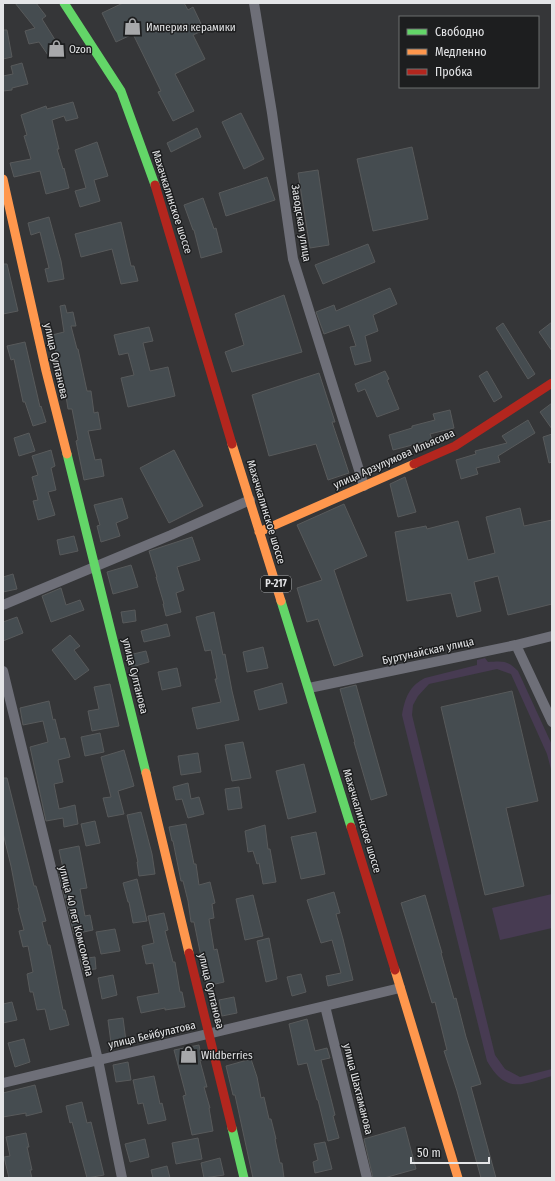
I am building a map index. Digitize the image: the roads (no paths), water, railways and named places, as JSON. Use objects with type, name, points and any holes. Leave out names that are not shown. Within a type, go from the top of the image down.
[{"type":"main road","name":"Махачкалинское шоссе","points":[[64,3],[121,91],[153,179],[259,532],[309,688],[458,1178]]},
{"type":"main road","name":"улица Султанова","points":[[3,179],[46,372],[244,1178]]},
{"type":"main road","name":"улица Арзулумова Ильясова","points":[[259,532],[455,446],[552,383]]},
{"type":"street","name":"Заводская улица","points":[[254,3],[272,113],[293,259],[364,486]]},
{"type":"street","points":[[3,605],[250,500]]},
{"type":"street","name":"Буртунайская улица","points":[[309,688],[516,645],[552,636]]},
{"type":"street","points":[[516,645],[552,722]]},
{"type":"street","name":"улица 40 лет Комсомола","points":[[3,671],[98,1060],[122,1178]]},
{"type":"street","name":"улица Бейбулатова","points":[[3,1083],[400,988]]},
{"type":"street","name":"улица Шахтаманова","points":[[325,1006],[367,1178]]},
{"type":"place","name":"Империя керамики","points":[[133,27]]},
{"type":"place","name":"Ozon","points":[[56,49]]},
{"type":"place","name":"Wildberries","points":[[188,1055]]}]
